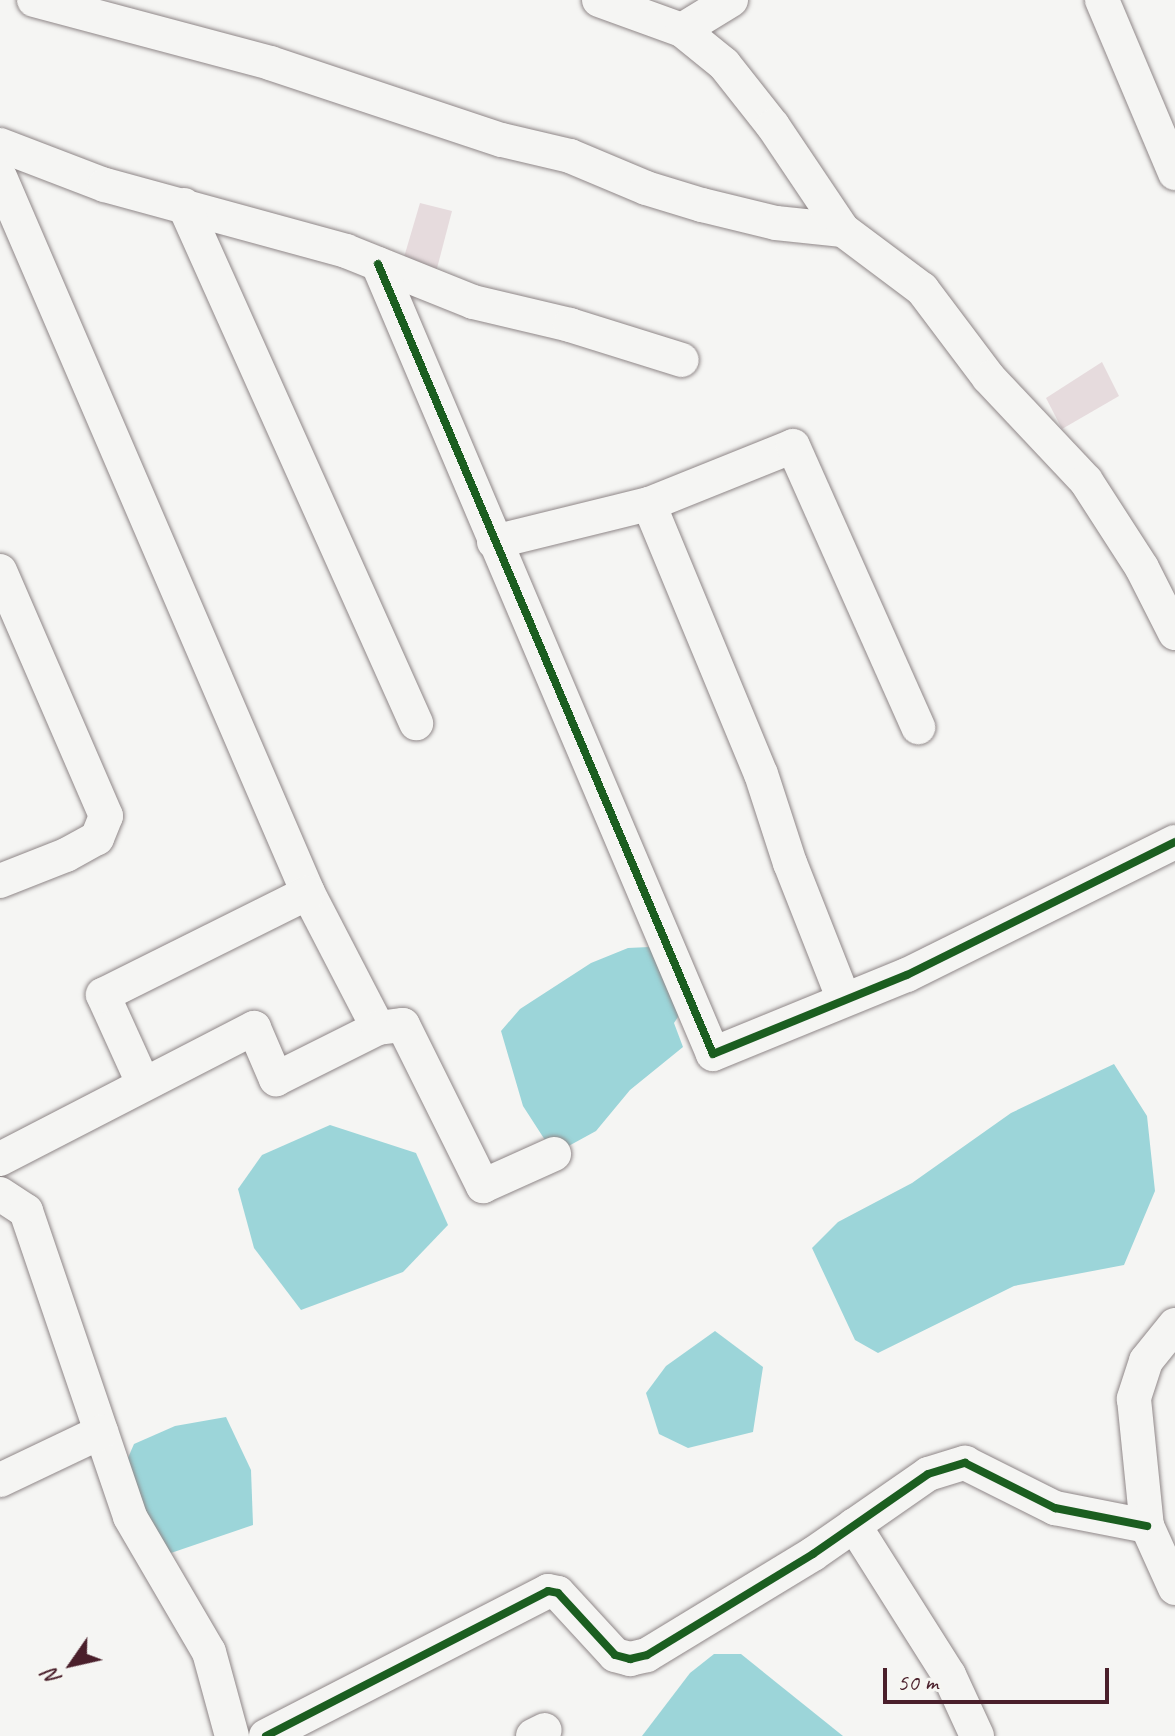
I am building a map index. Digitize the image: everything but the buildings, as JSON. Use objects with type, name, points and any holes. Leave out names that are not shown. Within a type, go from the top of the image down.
[{"type":"street","points":[[34,0],[270,63],[502,140],[570,156],[646,188],[702,205],[776,223],[843,230]]},
{"type":"street","points":[[599,0],[682,30],[724,64],[773,126],[843,230],[922,289],[989,378],[1086,481],[1142,568],[1174,628]]},
{"type":"street","points":[[682,30],[731,0]]},
{"type":"street","points":[[1102,0],[1175,173]]},
{"type":"street","points":[[0,145],[105,185],[346,251],[473,302],[570,325],[682,360]]},
{"type":"street","points":[[0,177],[308,893],[378,1028]]},
{"type":"street","points":[[184,205],[416,723]]},
{"type":"street","points":[[378,264],[713,1054],[907,975],[1175,842]]},
{"type":"street","points":[[494,542],[649,504],[793,446],[918,727]]},
{"type":"street","points":[[649,504],[761,774],[790,863],[844,1000]]},
{"type":"street","points":[[0,571],[106,816],[97,838],[66,855],[0,881]]},
{"type":"street","points":[[143,1083],[103,995],[308,893]]},
{"type":"street","points":[[0,1159],[254,1028],[276,1079],[378,1028],[403,1025],[483,1186],[554,1154]]},
{"type":"street","points":[[0,1194],[26,1211],[130,1517],[209,1652],[232,1736]]},
{"type":"street","points":[[1175,1325],[1146,1361],[1134,1399],[1161,1545],[1175,1588]]},
{"type":"street","points":[[0,1480],[101,1432]]},
{"type":"street","points":[[266,1736],[548,1591],[558,1593],[615,1655],[630,1659],[647,1655],[854,1525],[928,1474],[965,1463],[1055,1508],[1161,1545]]},
{"type":"street","points":[[854,1525],[949,1675],[977,1736]]},
{"type":"water","points":[[649,947],[667,966],[682,1011],[674,1023],[683,1047],[630,1090],[596,1131],[554,1154],[523,1106],[501,1031],[520,1009],[591,963],[628,948]]},
{"type":"water","points":[[1114,1064],[1147,1116],[1155,1191],[1124,1265],[1014,1286],[878,1353],[855,1340],[812,1248],[838,1222],[912,1183],[1011,1113]]},
{"type":"water","points":[[330,1125],[416,1153],[448,1225],[403,1272],[301,1310],[254,1248],[238,1189],[262,1155]]},
{"type":"water","points":[[715,1331],[763,1367],[753,1432],[688,1448],[659,1434],[646,1393],[666,1366]]},
{"type":"water","points":[[226,1417],[251,1470],[253,1525],[168,1554],[121,1474],[134,1444],[175,1426]]},
{"type":"water","points":[[714,1654],[741,1654],[843,1736],[642,1736],[690,1673]]},
{"type":"cycle path","points":[[378,264],[713,1054],[907,975],[1175,842]]},
{"type":"cycle path","points":[[266,1736],[548,1591],[558,1593],[615,1655],[630,1659],[647,1655],[813,1554],[928,1474],[965,1463],[1055,1508],[1147,1526]]}]
